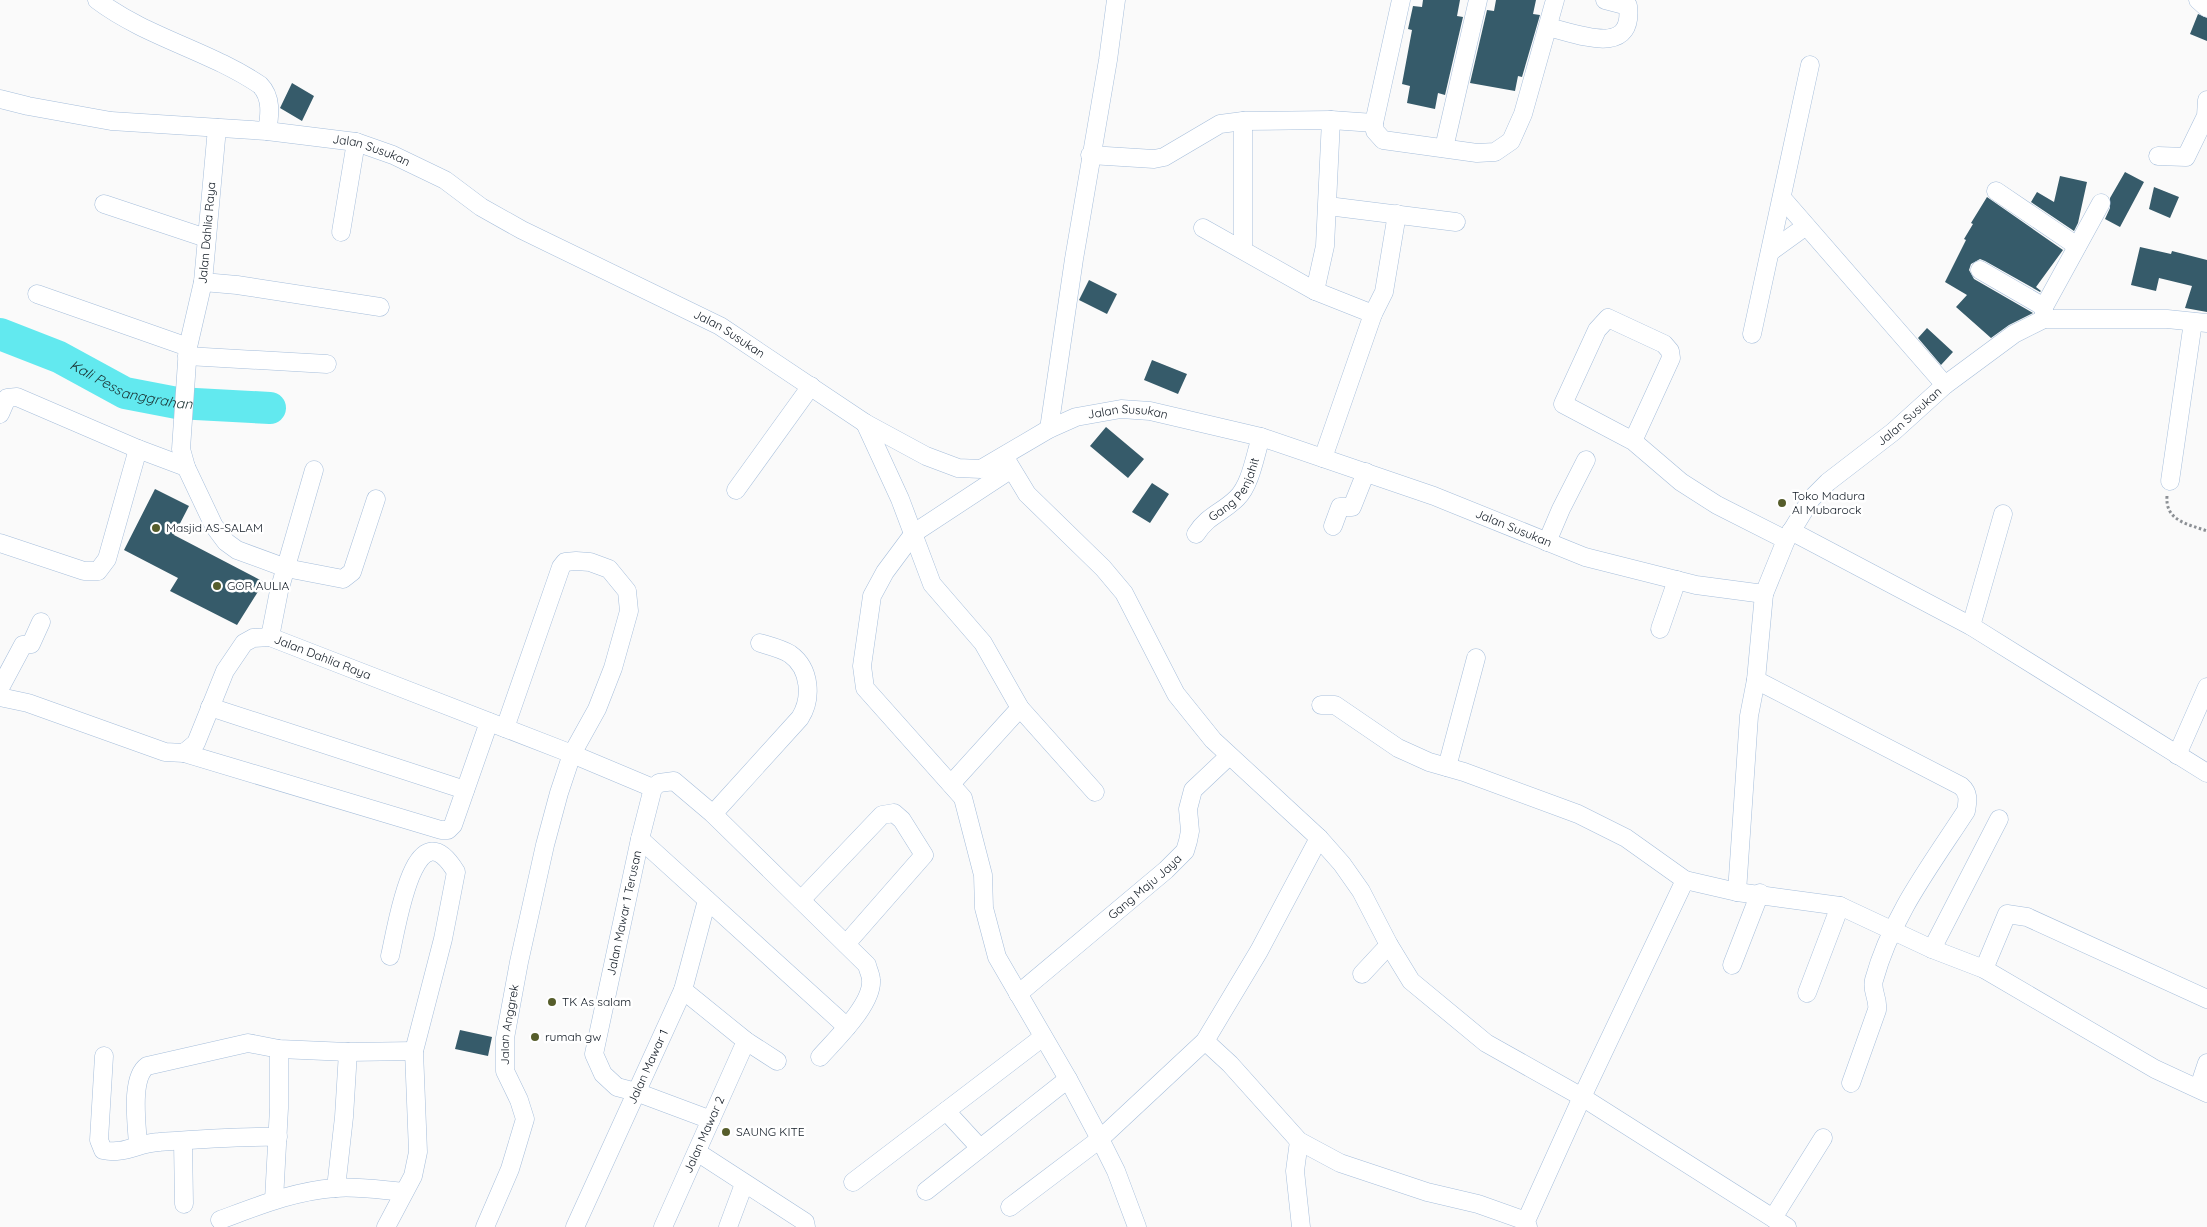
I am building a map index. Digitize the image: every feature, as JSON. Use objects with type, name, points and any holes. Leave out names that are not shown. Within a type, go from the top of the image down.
[{"type":"street","points":[[97,0],[112,12],[192,48],[260,85],[265,90],[270,112],[267,131]]},
{"type":"street","points":[[1049,429],[1090,156],[1108,60],[1116,0]]},
{"type":"street","points":[[1401,0],[1374,123],[1375,131],[1383,140],[1477,153],[1495,152],[1511,141],[1523,114],[1555,0]]},
{"type":"street","points":[[1444,148],[1478,0]]},
{"type":"street","points":[[1548,27],[1591,37],[1614,39],[1623,34],[1630,19],[1628,6],[1605,0]]},
{"type":"street","points":[[2198,0],[2207,8]]},
{"type":"street","points":[[1752,334],[1810,65]]},
{"type":"street","name":"Jalan Susukan","points":[[0,99],[112,121],[267,131],[356,142],[419,166],[445,180],[481,207],[522,230],[720,326],[865,423],[926,456],[958,468],[981,469],[1007,463],[1049,429],[1076,417],[1120,409],[1180,417],[1261,437],[1366,472],[1434,496],[1585,557],[1728,591],[1764,594],[1788,536],[1811,499],[1828,482],[1892,432],[1944,386],[2044,313],[2152,318],[2200,323]]},
{"type":"street","points":[[2158,156],[2186,157],[2206,116],[2207,100]]},
{"type":"street","points":[[1090,156],[1154,159],[1164,156],[1220,124],[1243,121],[1331,120],[1374,123]]},
{"type":"street","points":[[1315,291],[1325,246],[1331,120]]},
{"type":"street","points":[[1243,121],[1243,250]]},
{"type":"street","name":"Jalan Dahlia Raya","points":[[186,467],[181,449],[188,351],[203,282],[217,128]]},
{"type":"street","points":[[341,232],[356,142]]},
{"type":"street","points":[[1996,191],[2078,246]]},
{"type":"street","points":[[1782,198],[1944,386]]},
{"type":"street","points":[[1980,270],[2044,313],[2101,203]]},
{"type":"street","points":[[104,204],[206,238]]},
{"type":"street","points":[[1328,206],[1456,222]]},
{"type":"street","points":[[1323,458],[1373,314],[1384,292],[1397,214]]},
{"type":"street","points":[[1770,252],[1806,226]]},
{"type":"street","points":[[1204,228],[1315,291],[1373,314]]},
{"type":"street","points":[[203,282],[237,285],[380,307]]},
{"type":"street","points":[[37,294],[188,351],[327,364]]},
{"type":"street","points":[[1633,442],[1671,358],[1670,351],[1664,344],[1608,318],[1597,330],[1563,404],[1633,442],[1681,482],[1717,506],[1788,536],[1971,626],[2207,773]]},
{"type":"street","points":[[2170,481],[2200,323]]},
{"type":"street","points":[[736,490],[811,386]]},
{"type":"street","points":[[0,414],[7,398],[17,397],[138,449],[186,467],[214,526],[226,542],[237,550],[286,568],[343,580],[352,572],[376,499]]},
{"type":"street","points":[[865,423],[914,533],[932,584],[983,643],[1020,708],[1095,792]]},
{"type":"street","name":"Gang Penjahit","points":[[1196,534],[1203,523],[1238,498],[1245,487],[1261,437]]},
{"type":"street","points":[[0,543],[84,571],[98,571],[107,559],[138,449]]},
{"type":"street","points":[[1547,542],[1564,502],[1586,460]]},
{"type":"street","points":[[1137,1227],[1116,1171],[1100,1139],[1068,1079],[997,957],[984,908],[983,876],[963,798],[865,688],[862,666],[872,596],[885,572],[914,533],[1007,463],[1027,494],[1103,568],[1124,593],[1176,694],[1213,740],[1319,838],[1342,864],[1361,891],[1389,946],[1411,981],[1486,1043],[1582,1097],[1780,1223],[1823,1138]]},
{"type":"street","name":"Jalan Dahlia Raya","points":[[314,470],[286,568],[270,637],[572,754],[653,788]]},
{"type":"street","points":[[1334,526],[1340,507],[1352,507],[1366,472]]},
{"type":"street","points":[[1971,626],[2003,514]]},
{"type":"street","name":"Jalan Anggrek","points":[[184,753],[441,830],[448,830],[453,826],[465,790],[497,725],[561,567],[566,562],[590,562],[609,569],[627,591],[629,611],[612,668],[596,710],[572,754],[545,845],[505,1038],[505,1071],[519,1100],[525,1119],[522,1136],[510,1170],[485,1227]]},
{"type":"street","points":[[1660,630],[1678,580]]},
{"type":"street","points":[[1737,892],[1749,716],[1756,680],[1764,594]]},
{"type":"street","points":[[0,688],[23,645],[31,644],[41,622]]},
{"type":"street","points":[[0,696],[28,703],[165,752],[184,753],[196,743],[225,671],[244,643],[253,638],[270,637]]},
{"type":"street","points":[[713,814],[800,718],[808,700],[806,681],[794,658],[789,653],[760,643]]},
{"type":"street","points":[[1448,767],[1476,658]]},
{"type":"street","points":[[1756,680],[1966,791],[1968,796],[1966,811],[1892,930],[1873,985],[1877,1007],[1851,1083]]},
{"type":"street","points":[[2177,755],[2207,688]]},
{"type":"street","points":[[1321,705],[1335,705],[1398,748],[1429,762],[1448,767],[1578,814],[1626,838],[1685,880],[1737,892],[1840,906],[1932,949],[1984,969],[2155,1069],[2203,1090],[2207,1063]]},
{"type":"street","points":[[210,707],[465,790]]},
{"type":"street","points":[[950,784],[1020,708]]},
{"type":"street","name":"Gang Maju Jaya","points":[[1018,994],[1166,870],[1185,851],[1190,831],[1188,809],[1193,790],[1229,756]]},
{"type":"street","points":[[653,788],[659,783],[674,781],[713,814],[867,965],[871,981],[868,996],[847,1027],[820,1057]]},
{"type":"street","name":"Jalan Mawar 1 Terusan","points":[[653,788],[640,839],[594,1054],[603,1074],[617,1087],[636,1092],[710,1120]]},
{"type":"street","points":[[801,900],[882,815],[894,813],[902,820],[924,855],[846,944]]},
{"type":"street","points":[[1932,949],[1999,820]]},
{"type":"street","points":[[1010,1207],[1100,1139],[1205,1041],[1259,951],[1319,838]]},
{"type":"street","points":[[640,839],[847,1027]]},
{"type":"street","points":[[386,1227],[413,1176],[418,1152],[414,1051],[443,939],[456,872],[450,861],[440,854],[428,853],[418,859],[408,878],[390,956]]},
{"type":"street","points":[[1205,1041],[1230,1064],[1299,1141],[1340,1163],[1427,1192],[1478,1204],[1527,1224],[1582,1097],[1685,880]]},
{"type":"street","points":[[1732,965],[1760,894]]},
{"type":"street","name":"Jalan Mawar 1","points":[[575,1227],[683,990],[707,900]]},
{"type":"street","points":[[1807,993],[1840,906]]},
{"type":"street","points":[[1984,969],[2007,914],[2036,921],[2207,1000]]},
{"type":"street","points":[[1362,974],[1389,946]]},
{"type":"street","points":[[683,990],[746,1041],[777,1061]]},
{"type":"street","points":[[853,1182],[1042,1037]]},
{"type":"street","name":"Jalan Mawar 2","points":[[663,1227],[746,1041]]},
{"type":"street","points":[[138,1145],[136,1089],[140,1072],[147,1066],[248,1043],[279,1049],[348,1052],[414,1051]]},
{"type":"street","points":[[274,1200],[278,1137],[279,1049]]},
{"type":"street","points":[[336,1188],[344,1117],[348,1052]]},
{"type":"street","points":[[104,1056],[99,1140],[103,1150],[117,1153],[138,1145],[157,1142],[242,1136],[278,1137]]},
{"type":"street","points":[[926,1191],[1068,1079]]},
{"type":"street","points":[[946,1111],[980,1148]]},
{"type":"street","points":[[183,1141],[184,1204]]},
{"type":"street","points":[[1299,1141],[1294,1171],[1300,1227]]},
{"type":"street","points":[[696,1152],[806,1226]]},
{"type":"street","points":[[728,1227],[744,1184]]},
{"type":"street","points":[[220,1220],[274,1200],[336,1188],[404,1192]]},
{"type":"path","points":[[2170,481],[2166,499],[2170,513],[2177,520],[2207,530]]},
{"type":"building","points":[[1423,0],[1460,0],[1457,16],[1463,17],[1445,95],[1438,93],[1435,109],[1407,103],[1410,86],[1402,84],[1412,30],[1408,29],[1413,6],[1422,7]]},
{"type":"building","points":[[1496,0],[1536,0],[1533,14],[1540,15],[1522,77],[1518,76],[1515,91],[1470,83],[1487,10],[1494,11]]},
{"type":"building","points":[[2198,14],[2207,18],[2207,41],[2190,34]]},
{"type":"building","points":[[292,83],[314,96],[302,121],[280,108]]},
{"type":"building","points":[[2125,172],[2144,182],[2120,227],[2105,219],[2110,208],[2110,198]]},
{"type":"building","points":[[2060,176],[2087,182],[2078,223],[2074,231],[2031,202],[2037,192],[2054,202]]},
{"type":"building","points":[[2154,187],[2179,197],[2170,218],[2149,209]]},
{"type":"building","points":[[1987,197],[2063,250],[2036,287],[2040,292],[1985,261],[1980,259],[1971,264],[1969,270],[1974,279],[2033,313],[2009,325],[1991,338],[1956,307],[1967,295],[1945,282],[1966,240],[1964,239],[1973,224],[1971,223]]},
{"type":"building","points":[[2140,247],[2171,254],[2172,251],[2207,260],[2207,312],[2185,308],[2192,286],[2159,278],[2156,291],[2131,285]]},
{"type":"building","points":[[1089,280],[1117,294],[1107,314],[1079,300]]},
{"type":"building","points":[[1927,328],[1953,352],[1941,365],[1918,338]]},
{"type":"building","points":[[1152,360],[1187,374],[1178,394],[1144,380]]},
{"type":"building","points":[[1106,427],[1144,459],[1128,478],[1090,446]]},
{"type":"building","points":[[1152,483],[1169,494],[1150,523],[1132,512]]},
{"type":"building","points":[[155,489],[189,506],[174,535],[264,582],[237,625],[170,591],[178,578],[124,550]]},
{"type":"building","points":[[460,1030],[492,1037],[488,1056],[455,1049]]},
{"type":"waterway","name":"Kali Pessanggrahan","points":[[0,334],[59,357],[125,393],[177,403],[270,408]]},
{"type":"place","name":"Toko Madura Al Mubarock","points":[[1782,503]]},
{"type":"place","name":"Masjid AS-SALAM","points":[[156,528]]},
{"type":"place","name":"GOR AULIA","points":[[217,586]]},
{"type":"place","name":"TK As salam","points":[[552,1002]]},
{"type":"place","name":"rumah gw","points":[[535,1037]]},
{"type":"place","name":"SAUNG KITE","points":[[726,1132]]}]
